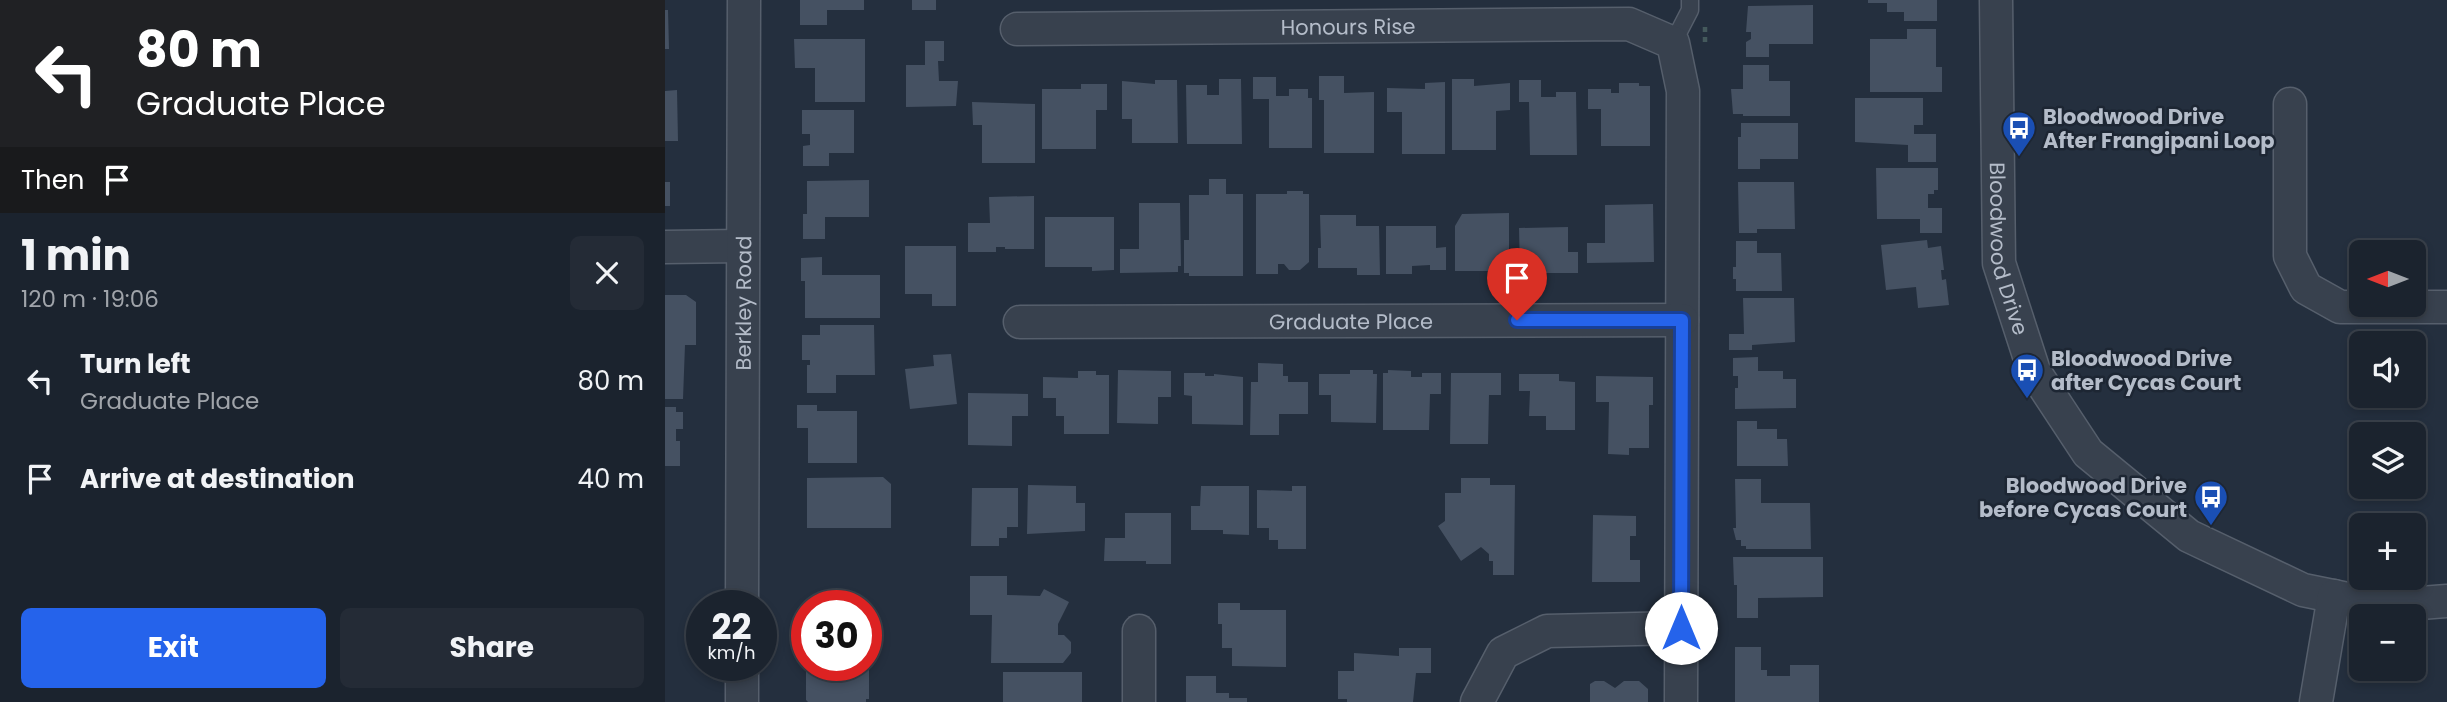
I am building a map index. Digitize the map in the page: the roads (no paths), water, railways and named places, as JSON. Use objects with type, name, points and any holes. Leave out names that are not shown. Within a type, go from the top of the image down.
[{"type":"street","name":"Berkley Road","points":[[742,590],[741,246],[744,0]]},
{"type":"street","name":"Bloodwood Drive","points":[[1996,0],[1999,262],[2034,371],[2088,453],[2189,536],[2303,590],[2382,606],[2447,601]]},
{"type":"street","name":"Honours Rise","points":[[1017,29],[1629,24],[1673,43]]},
{"type":"street","points":[[1673,43],[1683,91],[1681,702]]},
{"type":"street","points":[[2290,104],[2290,256],[2306,288],[2340,307],[2447,307]]},
{"type":"street","points":[[665,247],[741,246]]},
{"type":"street","name":"Graduate Place","points":[[1020,322],[1682,320]]},
{"type":"street","points":[[2316,702],[2334,596]]},
{"type":"street","points":[[1477,702],[1503,653],[1547,631],[1681,628]]},
{"type":"street","points":[[1139,631],[1139,702]]},
{"type":"street","points":[[742,681],[742,702]]},
{"type":"lane","points":[[1673,43],[1690,10],[1690,0]]},
{"type":"place","name":"Bloodwood Drive After Frangipani Loop","points":[[2019,158]]},
{"type":"place","name":"Bloodwood Drive after Cycas Court","points":[[2027,400]]},
{"type":"place","name":"Bloodwood Drive before Cycas Court","points":[[2211,527]]}]
